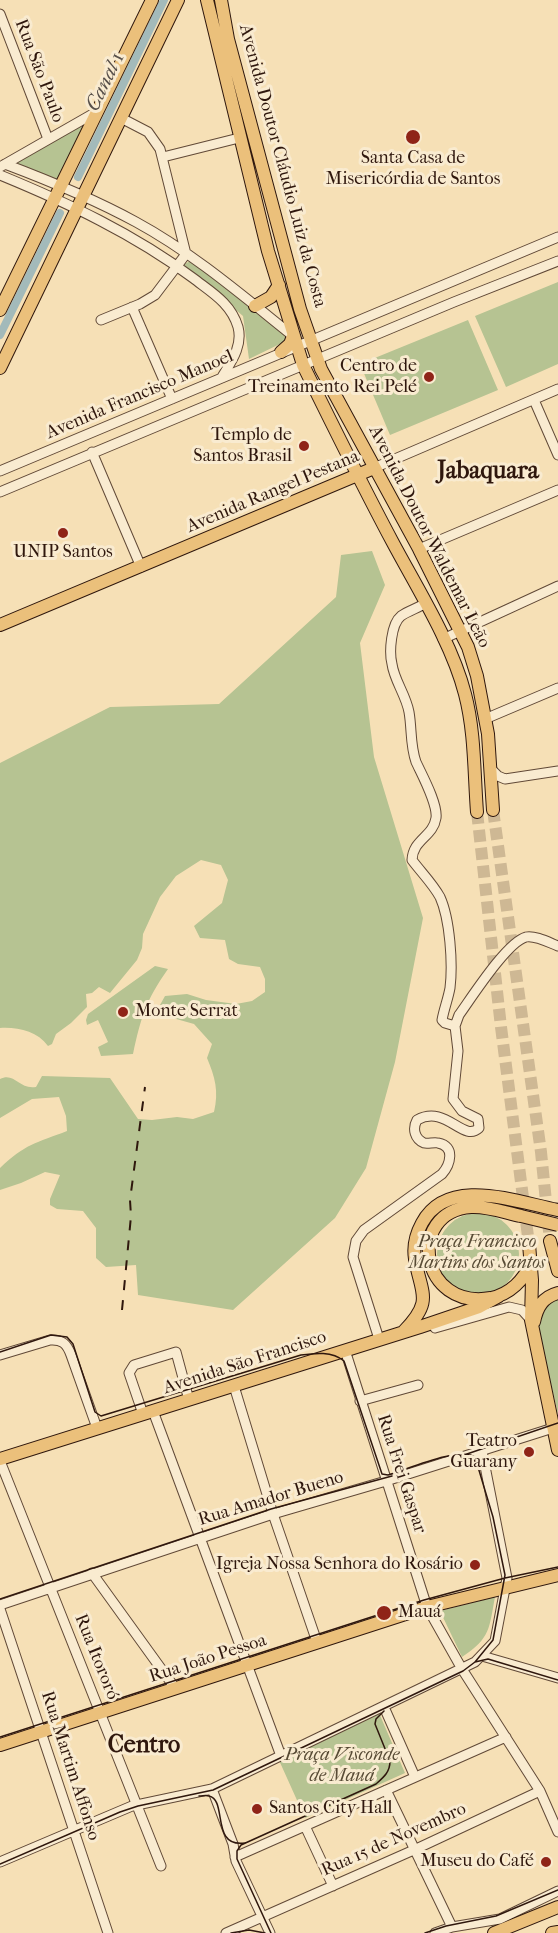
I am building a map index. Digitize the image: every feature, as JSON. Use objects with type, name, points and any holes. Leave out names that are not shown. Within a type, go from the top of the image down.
[{"type":"main road","points":[[0,310],[4,296],[62,185],[152,0]]},
{"type":"main road","points":[[0,368],[178,0]]},
{"type":"main road","points":[[172,13],[189,0]]},
{"type":"main road","name":"Avenida Doutor Cláudio Luiz da Costa","points":[[221,0],[228,39],[300,342]]},
{"type":"main road","name":"Avenida Doutor Cláudio Luiz da Costa","points":[[204,1],[279,285],[300,342]]},
{"type":"main road","points":[[255,306],[271,297],[279,285]]},
{"type":"main road","points":[[281,352],[300,342]]},
{"type":"main road","name":"Avenida Doutor Waldemar Leão","points":[[300,342],[318,362],[419,549],[468,647],[485,719],[493,810]]},
{"type":"main road","name":"Avenida Doutor Waldemar Leão","points":[[300,342],[303,365],[358,476],[426,603],[464,692],[470,719],[477,812]]},
{"type":"main road","name":"Avenida Rangel Pestana","points":[[0,625],[374,468]]},
{"type":"main road","points":[[404,1331],[418,1315],[423,1302],[423,1288],[414,1252],[418,1232],[427,1216],[443,1202],[464,1195],[480,1195],[558,1226]]},
{"type":"main road","points":[[531,1263],[520,1282],[499,1296],[471,1299],[451,1292],[441,1283],[430,1266],[429,1242],[441,1222],[462,1209],[558,1210]]},
{"type":"main road","points":[[529,1244],[532,1324],[558,1450]]},
{"type":"main road","points":[[554,1251],[558,1270]]},
{"type":"main road","points":[[532,1324],[541,1303],[558,1293]]},
{"type":"main road","name":"Avenida São Francisco","points":[[0,1460],[346,1352],[379,1339],[471,1310],[499,1296]]},
{"type":"main road","name":"Rua João Pessoa","points":[[0,1745],[427,1607],[558,1575]]},
{"type":"main road","points":[[494,1933],[558,1907]]},
{"type":"main road","points":[[552,1933],[558,1932]]},
{"type":"street","name":"Rua São Paulo","points":[[0,14],[48,139]]},
{"type":"street","points":[[3,166],[98,111]]},
{"type":"street","points":[[101,320],[132,308],[155,295],[186,254],[163,157],[157,143],[148,132],[121,118]]},
{"type":"street","points":[[163,157],[239,138]]},
{"type":"street","points":[[3,166],[62,185],[136,222],[186,254],[300,342],[558,237]]},
{"type":"street","points":[[0,175],[55,198],[136,239],[222,300],[234,316],[239,339],[233,360],[221,380],[227,395]]},
{"type":"street","points":[[156,234],[163,237],[171,236],[176,233],[179,225]]},
{"type":"street","name":"Avenida Francisco Manoel","points":[[0,492],[227,395],[303,365],[318,362],[454,301],[558,261]]},
{"type":"street","points":[[447,284],[454,301]]},
{"type":"street","points":[[132,308],[172,399]]},
{"type":"street","name":"Avenida Francisco Manoel","points":[[0,471],[221,380],[281,352]]},
{"type":"street","name":"Avenida Rangel Pestana","points":[[374,468],[558,389]]},
{"type":"street","points":[[534,400],[558,455]]},
{"type":"street","points":[[92,452],[141,567]]},
{"type":"street","points":[[419,549],[558,490]]},
{"type":"street","points":[[442,639],[558,585]]},
{"type":"street","points":[[426,603],[400,617],[394,624],[392,664],[409,712],[410,738],[416,760],[426,781],[436,816],[431,830],[412,850],[412,860],[439,895],[443,904],[451,946],[451,968],[450,990],[442,1020],[455,1026]]},
{"type":"street","points":[[485,719],[558,688]]},
{"type":"street","points":[[491,769],[498,776],[505,778],[558,771]]},
{"type":"street","points":[[379,1339],[353,1257],[360,1233],[442,1174],[449,1165],[450,1154],[445,1146],[438,1143],[424,1143],[417,1138],[415,1129],[417,1120],[437,1116],[467,1132],[473,1132],[479,1128],[478,1119],[462,1111],[453,1099],[458,1051],[455,1026],[459,1015],[506,951],[526,937],[533,937],[558,946]]},
{"type":"street","name":"Avenida São Francisco","points":[[346,1352],[503,1307],[519,1308],[532,1324]]},
{"type":"street","points":[[0,1355],[50,1340],[60,1341],[69,1350],[97,1428]]},
{"type":"street","points":[[189,1400],[176,1352],[130,1368],[129,1372],[200,1538],[281,1755]]},
{"type":"street","name":"Rua Frei Gaspar","points":[[346,1352],[427,1607],[462,1670]]},
{"type":"street","points":[[360,1401],[418,1385]]},
{"type":"street","points":[[234,1386],[273,1514],[317,1642]]},
{"type":"street","name":"Rua Amador Bueno","points":[[0,1607],[92,1573],[273,1514],[553,1428]]},
{"type":"street","points":[[0,1862],[137,1804],[212,1789],[462,1670],[482,1656],[495,1641],[507,1574],[482,1451]]},
{"type":"street","name":"Rua Itororó","points":[[0,1460],[161,1866]]},
{"type":"street","points":[[92,1573],[175,1688]]},
{"type":"street","name":"Rua Martim Affonso","points":[[0,1607],[108,1933]]},
{"type":"street","points":[[482,1656],[558,1678]]},
{"type":"street","points":[[462,1670],[540,1791],[558,1832]]},
{"type":"street","points":[[384,1707],[415,1777]]},
{"type":"street","points":[[235,1857],[506,1737]]},
{"type":"street","points":[[212,1789],[233,1844],[235,1857],[270,1933]]},
{"type":"street","points":[[386,1790],[452,1927]]},
{"type":"street","name":"Rua 15 de Novembro","points":[[226,1933],[540,1791]]},
{"type":"street","points":[[305,1826],[333,1886]]},
{"type":"street","points":[[435,1933],[452,1927],[500,1919],[558,1891]]},
{"type":"green space","points":[[94,116],[60,182],[11,164]]},
{"type":"green space","points":[[190,261],[286,335],[286,341],[249,359],[243,316],[183,265]]},
{"type":"green space","points":[[558,282],[558,364],[506,387],[475,316]]},
{"type":"green space","name":"Centro de Treinamento Rei Pelé","points":[[468,320],[498,390],[390,435],[360,364]]},
{"type":"green space","points":[[372,551],[385,585],[360,643],[374,757],[423,918],[395,1062],[366,1168],[335,1218],[233,1310],[138,1295],[136,1265],[106,1267],[96,1258],[96,1228],[83,1211],[57,1209],[50,1205],[50,1199],[60,1175],[45,1172],[0,1190],[0,1168],[9,1160],[31,1145],[67,1131],[66,1116],[59,1097],[32,1099],[0,1118],[0,1079],[10,1078],[25,1086],[36,1087],[42,1076],[110,1078],[138,1119],[177,1117],[193,1119],[214,1112],[215,1084],[207,1058],[212,1044],[194,1024],[162,1015],[160,1005],[165,996],[187,994],[206,1000],[236,1004],[252,1001],[265,992],[265,979],[260,967],[238,964],[229,959],[225,940],[200,938],[194,926],[222,903],[228,880],[221,865],[201,860],[176,876],[160,897],[143,934],[142,948],[137,960],[110,993],[99,987],[92,993],[86,994],[87,1007],[56,1034],[52,1044],[48,1046],[33,1033],[27,1031],[0,1028],[0,763],[110,707],[219,704],[336,597],[341,555]]},
{"type":"green space","points":[[155,966],[168,969],[145,1009],[133,1054],[101,1056],[98,1047],[108,1042],[98,1020],[87,1025],[88,1014]]},
{"type":"green space","name":"Praça Francisco Martins dos Santos","points":[[478,1213],[494,1216],[507,1225],[516,1238],[519,1254],[516,1270],[507,1283],[494,1292],[478,1295],[462,1292],[449,1283],[440,1270],[437,1254],[440,1238],[449,1225],[462,1216]]},
{"type":"green space","points":[[558,1298],[558,1414],[538,1327],[544,1305]]},
{"type":"green space","points":[[495,1597],[484,1638],[462,1657],[440,1611]]},
{"type":"green space","name":"Praça Visconde de Mauá","points":[[379,1713],[405,1773],[305,1818],[278,1758]]},
{"type":"waterway","name":"Canal 1","points":[[78,177],[164,0]]},
{"type":"waterway","name":"Canal 1","points":[[0,335],[60,213]]},
{"type":"tunnel","points":[[493,810],[541,1152],[550,1241]]},
{"type":"tunnel","points":[[477,812],[501,1027],[529,1244]]},
{"type":"tram line","points":[[0,1352],[51,1335],[67,1337],[73,1344],[95,1412],[101,1416],[301,1355],[323,1354],[339,1358],[344,1361],[382,1474],[388,1475],[458,1454],[475,1457],[493,1517],[505,1575],[493,1640],[475,1662],[463,1671],[213,1790],[120,1812],[0,1864]]},
{"type":"tram line","points":[[464,1455],[558,1423]]},
{"type":"tram line","points":[[0,1599],[271,1509],[392,1476]]},
{"type":"tram line","points":[[0,1737],[424,1600],[505,1578],[558,1567]]},
{"type":"tram line","points":[[475,1662],[488,1659],[558,1680]]},
{"type":"tram line","points":[[271,1933],[237,1859],[237,1851],[241,1845],[376,1784],[382,1779],[388,1771],[390,1761],[375,1724],[376,1719],[384,1711]]},
{"type":"tram line","points":[[199,1796],[215,1799],[227,1838],[234,1843],[245,1843]]},
{"type":"tram line","points":[[425,1933],[446,1926],[496,1916],[558,1890]]},
{"type":"tram line","points":[[231,1933],[249,1930],[265,1933]]},
{"type":"railway","points":[[122,1310],[131,1216],[130,1200],[145,1087]]},
{"type":"place","name":"Santa Casa de Misericórdia de Santos","points":[[413,137]]},
{"type":"place","name":"Centro de Treinamento Rei Pelé","points":[[429,377]]},
{"type":"place","name":"Templo de Santos Brasil","points":[[304,446]]},
{"type":"place","name":"UNIP Santos","points":[[63,533]]},
{"type":"place","name":"Monte Serrat","points":[[123,1012]]},
{"type":"place","name":"Teatro Guarany","points":[[529,1452]]},
{"type":"place","name":"Igreja Nossa Senhora do Rosário","points":[[475,1565]]},
{"type":"place","name":"Mauá","points":[[384,1613]]},
{"type":"place","name":"Santos City Hall","points":[[257,1809]]},
{"type":"place","name":"Museu do Café","points":[[546,1862]]},
{"type":"district","name":"Jabaquara","points":[[488,472]]},
{"type":"district","name":"Centro","points":[[144,1746]]}]
